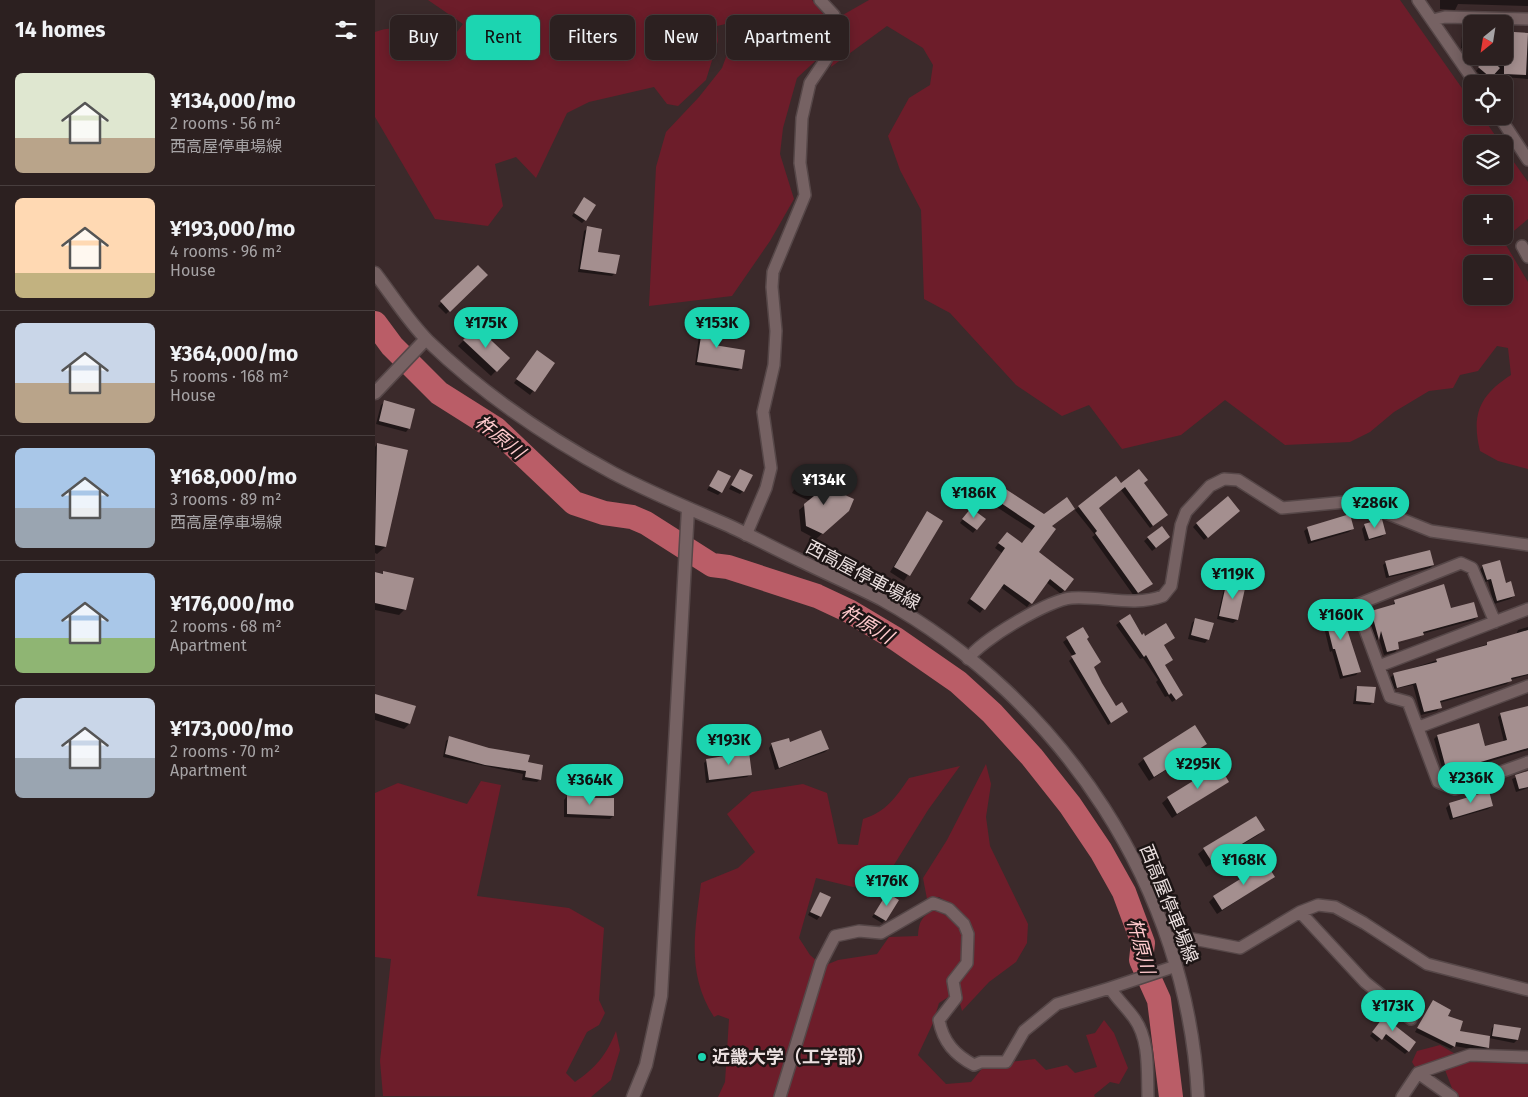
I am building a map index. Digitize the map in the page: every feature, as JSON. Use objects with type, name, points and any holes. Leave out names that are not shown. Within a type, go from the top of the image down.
[{"type":"main road","name":"西高屋停車場線","points":[[375,273],[426,339],[491,396],[546,435],[614,474],[881,600],[945,640],[994,679],[1039,722],[1080,771],[1118,830],[1144,879],[1168,938],[1188,1012],[1197,1067],[1198,1097]]},
{"type":"main road","points":[[375,394],[426,339]]},
{"type":"main road","points":[[633,1097],[646,1065],[661,996],[688,509]]},
{"type":"street","points":[[746,535],[766,488],[771,468],[763,412],[774,365],[776,339],[772,287],[773,272],[805,195],[801,163],[802,118],[810,83],[833,49],[837,30],[833,15],[820,0]]},
{"type":"street","points":[[1418,0],[1471,75]]},
{"type":"street","points":[[1433,20],[1445,17],[1528,18]]},
{"type":"street","points":[[1505,125],[1528,160]]},
{"type":"street","points":[[1522,246],[1528,257]]},
{"type":"street","points":[[969,659],[981,645],[1052,602],[1071,598],[1140,601],[1163,596],[1171,586],[1181,526],[1186,512],[1211,486],[1224,479],[1237,480],[1282,508],[1356,501],[1431,532],[1528,545]]},
{"type":"street","points":[[1495,622],[1473,568],[1461,562],[1356,605],[1390,697],[1409,702],[1438,782],[1455,790],[1528,762]]},
{"type":"street","points":[[1379,666],[1528,609]]},
{"type":"street","points":[[1419,727],[1528,686]]},
{"type":"street","points":[[780,1097],[821,963],[835,936],[859,931],[881,933],[933,903],[949,908],[964,924],[968,934],[967,964],[953,981],[956,998],[939,1020],[941,1033],[948,1046],[960,1058],[973,1065],[981,1062],[1007,1062],[1024,1031],[1057,1004],[1176,966]]},
{"type":"street","points":[[1168,938],[1183,937],[1240,948],[1299,912],[1318,905],[1335,908],[1364,923],[1427,964],[1528,990]]},
{"type":"street","points":[[1299,912],[1365,982],[1411,1019]]},
{"type":"street","points":[[1110,988],[1135,1019],[1145,1040],[1148,1097]]},
{"type":"street","points":[[1402,1097],[1418,1073],[1470,1055],[1528,1057]]},
{"type":"street","points":[[1418,1073],[1452,1097]]},
{"type":"shaded area","points":[[428,0],[812,0],[824,15],[726,15],[726,24],[717,26],[718,41],[716,48],[716,15],[645,15],[645,60],[712,60],[706,80],[678,106],[667,104],[654,87],[589,102],[567,113],[536,178],[516,157],[495,164],[503,206],[488,226],[435,219],[375,117],[375,32],[390,29],[390,60],[456,60],[456,33],[463,24],[456,19],[456,15],[450,15]]},
{"type":"shaded area","points":[[869,0],[1400,0],[1463,90],[1463,125],[1488,125],[1495,135],[1463,135],[1463,185],[1513,185],[1513,161],[1528,182],[1528,219],[1513,232],[1513,195],[1463,195],[1463,245],[1506,245],[1512,255],[1463,255],[1463,305],[1513,305],[1513,257],[1528,282],[1528,469],[1498,461],[1480,451],[1477,426],[1481,407],[1485,398],[1492,390],[1511,375],[1508,348],[1497,346],[1478,371],[1460,375],[1453,388],[1429,391],[1394,412],[1370,432],[1350,442],[1285,445],[1225,400],[1181,435],[1122,449],[1089,405],[1062,416],[1016,385],[950,313],[924,299],[921,210],[900,170],[888,136],[909,98],[930,85],[933,65],[923,48],[887,26],[849,54],[849,15],[843,15]]},
{"type":"shaded area","points":[[726,57],[726,60],[816,60],[797,78],[783,128],[780,154],[794,199],[770,241],[732,296],[649,306],[656,167],[666,132],[699,97],[722,68]]},
{"type":"shaded area","points":[[832,60],[841,60],[831,67]]},
{"type":"shaded area","points":[[986,764],[991,784],[986,817],[990,846],[1028,924],[1027,943],[1016,962],[989,982],[962,1011],[957,984],[970,934],[969,926],[964,917],[939,897],[927,899],[923,878],[947,840]]},
{"type":"shaded area","points":[[960,766],[928,810],[884,881],[853,887],[816,878],[799,938],[810,955],[818,962],[777,1097],[718,1097],[725,1082],[729,1019],[718,1015],[714,1017],[699,985],[696,968],[695,935],[701,883],[738,868],[755,852],[727,814],[752,792],[803,784],[827,793],[838,844],[858,845],[863,819],[884,808],[909,778]]},
{"type":"shaded area","points":[[481,781],[501,785],[477,896],[569,908],[604,928],[599,1000],[605,1013],[599,1025],[587,1032],[566,1073],[575,1082],[595,1066],[605,1054],[616,1031],[620,1050],[611,1080],[591,1097],[383,1096],[380,1061],[391,959],[375,957],[375,793],[398,783],[467,804]]},
{"type":"shaded area","points":[[934,910],[956,923],[965,944],[964,962],[951,984],[950,996],[939,1003],[933,1023],[918,1055],[946,1084],[971,1082],[985,1065],[1035,1059],[1046,1070],[1067,1065],[1075,1073],[1097,1067],[1086,1035],[1095,1033],[1104,1020],[1114,1033],[1128,1068],[1119,1084],[1110,1082],[1094,1095],[1095,1097],[786,1097],[826,965],[838,960],[877,954],[889,937],[918,936],[921,920]]},
{"type":"shaded area","points":[[1440,1045],[1469,1062],[1528,1063],[1528,1097],[1460,1097],[1453,1091],[1442,1062],[1418,1072],[1412,1062],[1417,1051]]},
{"type":"building","points":[[1514,32],[1528,33],[1526,75],[1504,74],[1504,65],[1513,65]]},
{"type":"building","points":[[1480,65],[1497,65],[1500,68],[1494,75],[1487,75],[1478,67]]},
{"type":"building","points":[[584,197],[596,205],[586,221],[574,213]]},
{"type":"building","points":[[587,226],[602,229],[598,252],[620,255],[616,274],[580,269]]},
{"type":"building","points":[[478,265],[488,275],[450,312],[440,301]]},
{"type":"building","points":[[704,317],[718,319],[714,345],[745,350],[742,369],[697,362]]},
{"type":"building","points":[[476,326],[510,358],[497,372],[463,340]]},
{"type":"building","points":[[537,350],[555,363],[535,392],[516,379]]},
{"type":"building","points":[[384,400],[415,409],[410,429],[379,421]]},
{"type":"building","points":[[377,443],[408,450],[386,547],[375,545]]},
{"type":"building","points":[[740,469],[753,475],[744,492],[731,485]]},
{"type":"building","points":[[1139,469],[1148,480],[1144,483],[1168,515],[1153,526],[1125,487],[1099,508],[1153,584],[1138,593],[1078,506],[1116,476],[1121,483]]},
{"type":"building","points":[[718,470],[731,476],[722,493],[709,486]]},
{"type":"building","points":[[802,476],[854,499],[849,511],[823,534],[806,526],[804,504],[814,496],[797,488]]},
{"type":"building","points":[[1004,488],[1044,514],[1067,497],[1075,509],[1052,526],[1056,529],[1039,552],[1074,579],[1065,591],[1050,579],[1032,604],[1004,584],[985,610],[970,599],[1005,548],[998,543],[1007,532],[1022,543],[1035,526],[995,499]]},
{"type":"building","points":[[1228,496],[1240,511],[1208,538],[1196,523]]},
{"type":"building","points":[[971,508],[986,519],[977,530],[962,519]]},
{"type":"building","points":[[927,511],[943,521],[910,576],[894,567]]},
{"type":"building","points":[[1350,514],[1354,529],[1311,541],[1307,527]]},
{"type":"building","points":[[1382,519],[1386,534],[1369,539],[1364,524]]},
{"type":"building","points":[[1162,526],[1170,537],[1156,548],[1147,537]]},
{"type":"building","points":[[1430,550],[1434,565],[1389,576],[1385,561]]},
{"type":"building","points":[[1500,560],[1506,583],[1511,581],[1515,596],[1497,601],[1491,579],[1487,580],[1482,565]]},
{"type":"building","points":[[383,571],[414,578],[406,610],[375,603],[375,572],[383,574]]},
{"type":"building","points":[[1227,580],[1246,584],[1238,620],[1219,616]]},
{"type":"building","points":[[1444,584],[1451,608],[1474,602],[1478,617],[1423,632],[1424,635],[1398,642],[1399,649],[1387,652],[1381,631],[1379,640],[1371,611],[1395,604],[1394,600]]},
{"type":"building","points":[[1338,606],[1344,630],[1347,629],[1361,672],[1343,676],[1327,625],[1324,625],[1320,611]]},
{"type":"building","points":[[1130,614],[1142,635],[1144,633],[1145,636],[1166,623],[1175,638],[1164,645],[1173,660],[1165,665],[1183,695],[1176,700],[1171,693],[1169,695],[1146,655],[1144,657],[1119,621]]},
{"type":"building","points":[[1195,618],[1214,623],[1209,640],[1191,635]]},
{"type":"building","points":[[1083,627],[1089,637],[1087,639],[1101,662],[1094,667],[1102,683],[1116,706],[1122,702],[1128,712],[1111,723],[1071,656],[1076,654],[1066,637]]},
{"type":"building","points":[[1528,630],[1528,674],[1511,678],[1512,681],[1440,701],[1442,708],[1424,712],[1416,683],[1397,688],[1393,673],[1437,662],[1436,659],[1487,645],[1487,642]]},
{"type":"building","points":[[1357,686],[1376,687],[1374,703],[1356,701]]},
{"type":"building","points":[[375,694],[416,706],[410,724],[375,713]]},
{"type":"building","points":[[1528,706],[1528,748],[1447,772],[1437,735],[1479,723],[1485,746],[1507,740],[1500,713]]},
{"type":"building","points":[[1195,725],[1207,744],[1154,777],[1143,758]]},
{"type":"building","points":[[821,730],[829,749],[779,768],[771,743],[789,738],[790,742]]},
{"type":"building","points":[[449,736],[489,748],[530,755],[528,762],[543,765],[541,780],[525,777],[526,771],[485,765],[445,754]]},
{"type":"building","points":[[749,752],[752,775],[709,780],[706,759]]},
{"type":"building","points":[[1219,765],[1229,782],[1177,814],[1167,797]]},
{"type":"building","points":[[1528,771],[1528,787],[1519,789],[1515,775]]},
{"type":"building","points":[[1489,791],[1493,806],[1453,818],[1449,803]]},
{"type":"building","points":[[567,795],[586,795],[586,798],[614,798],[614,816],[567,814]]},
{"type":"building","points":[[1256,816],[1265,830],[1212,862],[1203,848]]},
{"type":"building","points":[[1266,863],[1275,877],[1222,910],[1213,896]]},
{"type":"building","points":[[820,892],[831,897],[821,917],[810,912]]},
{"type":"building","points":[[887,893],[899,900],[886,921],[874,914]]},
{"type":"building","points":[[1433,1000],[1451,1010],[1448,1016],[1463,1021],[1460,1031],[1490,1036],[1489,1048],[1456,1042],[1455,1047],[1417,1028]]},
{"type":"building","points":[[1388,1011],[1397,1018],[1393,1024],[1416,1042],[1409,1052],[1386,1034],[1382,1040],[1372,1032]]},
{"type":"building","points":[[1494,1024],[1521,1028],[1518,1040],[1492,1036]]},
{"type":"waterway","name":"杵原川","points":[[375,323],[392,346],[439,393],[496,429],[574,503],[604,513],[632,517],[646,523],[712,565],[728,567],[817,596],[849,611],[896,639],[958,682],[992,713],[1032,757],[1070,805],[1101,851],[1124,892],[1143,943],[1141,960],[1159,1000],[1171,1097]]},
{"type":"place","name":"近畿大学（工学部）","points":[[702,1057]]}]
